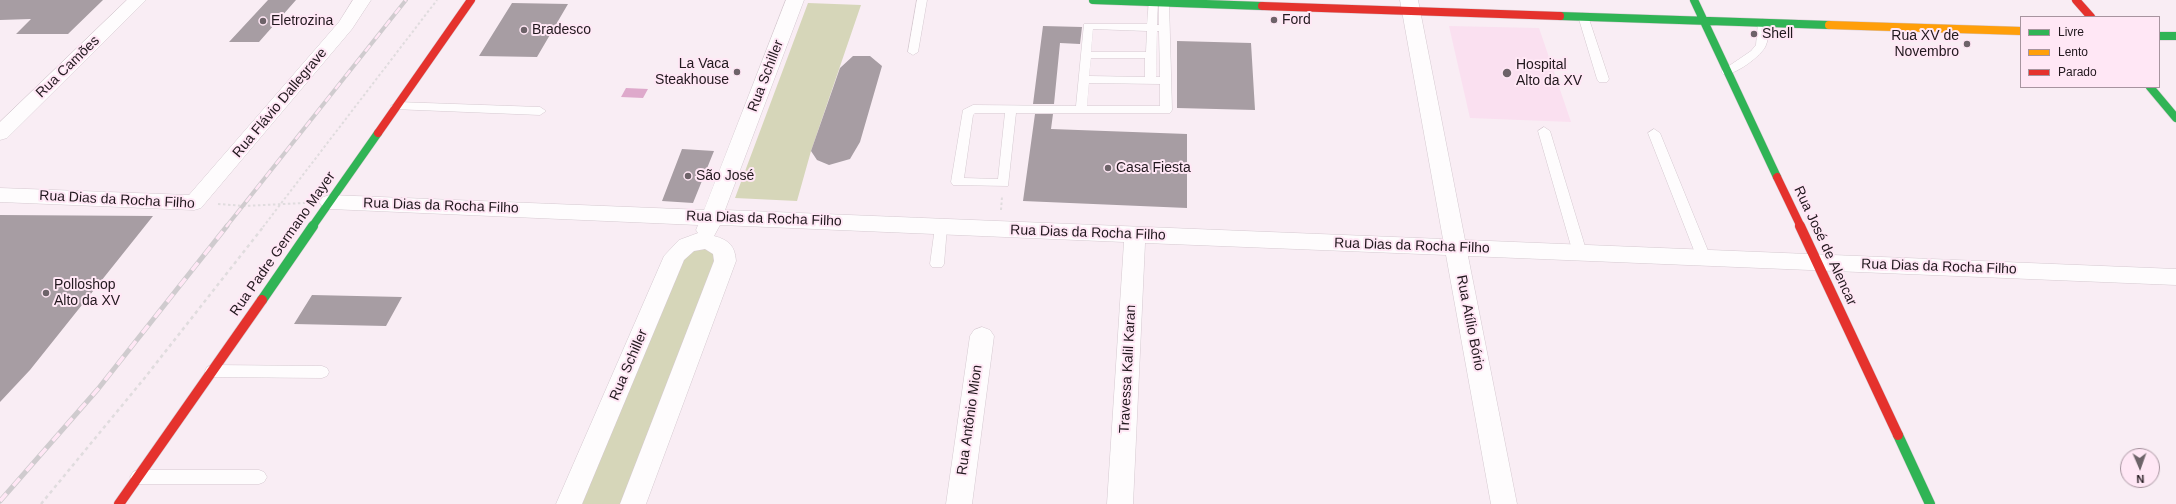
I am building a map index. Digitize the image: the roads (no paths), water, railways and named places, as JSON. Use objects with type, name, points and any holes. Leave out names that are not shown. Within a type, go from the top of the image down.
[{"type":"main road","name":"Rua Padre Germano Mayer","points":[[119,504],[471,0]]},
{"type":"main road","points":[[1093,0],[1410,5],[1583,16],[2020,31]]},
{"type":"main road","name":"Rua José de Alencar","points":[[1694,0],[1930,504]]},
{"type":"main road","points":[[2076,0],[2090,16]]},
{"type":"main road","points":[[2160,36],[2176,36]]},
{"type":"main road","points":[[2151,88],[2176,118]]},
{"type":"street","name":"Rua Camões","points":[[0,134],[137,0]]},
{"type":"street","name":"Rua Flávio Dallegrave","points":[[194,203],[346,25],[362,0]]},
{"type":"street","name":"Rua Schiller","points":[[569,504],[675,256],[691,243],[703,241],[795,0]]},
{"type":"street","name":"Rua Atílio Bório","points":[[1410,5],[1504,504]]},
{"type":"street","name":"Rua Dias da Rocha Filho","points":[[0,195],[194,203]]},
{"type":"street","name":"Rua Dias da Rocha Filho","points":[[330,202],[2176,276]]},
{"type":"street","name":"Travessa Kalil Karan","points":[[1120,504],[1135,234]]},
{"type":"street","points":[[633,504],[725,260],[724,250],[714,242],[703,241]]},
{"type":"street","name":"Rua Antônio Mion","points":[[959,504],[982,336]]},
{"type":"lane","points":[[913,52],[922,0]]},
{"type":"lane","points":[[1150,81],[1153,2]]},
{"type":"lane","points":[[1011,109],[1004,182],[960,183],[956,180],[967,113],[973,109],[1011,109],[1081,110],[1166,110],[1164,2]]},
{"type":"lane","points":[[1583,16],[1603,79]]},
{"type":"lane","points":[[1727,72],[1755,54],[1761,45],[1763,22]]},
{"type":"lane","points":[[1081,110],[1088,26],[1164,28]]},
{"type":"lane","points":[[1085,54],[1152,55]]},
{"type":"lane","points":[[1084,79],[1165,81]]},
{"type":"lane","points":[[397,106],[540,111]]},
{"type":"lane","points":[[1544,131],[1580,252]]},
{"type":"lane","points":[[1654,133],[1704,258]]},
{"type":"lane","points":[[937,264],[941,227]]},
{"type":"lane","points":[[212,371],[322,372]]},
{"type":"lane","points":[[138,477],[259,477]]},
{"type":"railway","points":[[226,227],[406,0]]},
{"type":"railway","points":[[0,501],[98,389],[227,226]]},
{"type":"place","name":"Ford","points":[[1274,20]]},
{"type":"place","name":"Eletrozina","points":[[263,21]]},
{"type":"place","name":"Bradesco","points":[[524,30]]},
{"type":"place","name":"Shell","points":[[1754,34]]},
{"type":"place","name":"Rua XV de Novembro","points":[[1967,44]]},
{"type":"place","name":"La Vaca Steakhouse","points":[[737,72]]},
{"type":"place","name":"Hospital Alto da XV","points":[[1507,73]]},
{"type":"place","name":"Casa Fiesta","points":[[1108,168]]},
{"type":"place","name":"São José","points":[[688,176]]},
{"type":"place","name":"Polloshop Alto da XV","points":[[46,293]]}]
